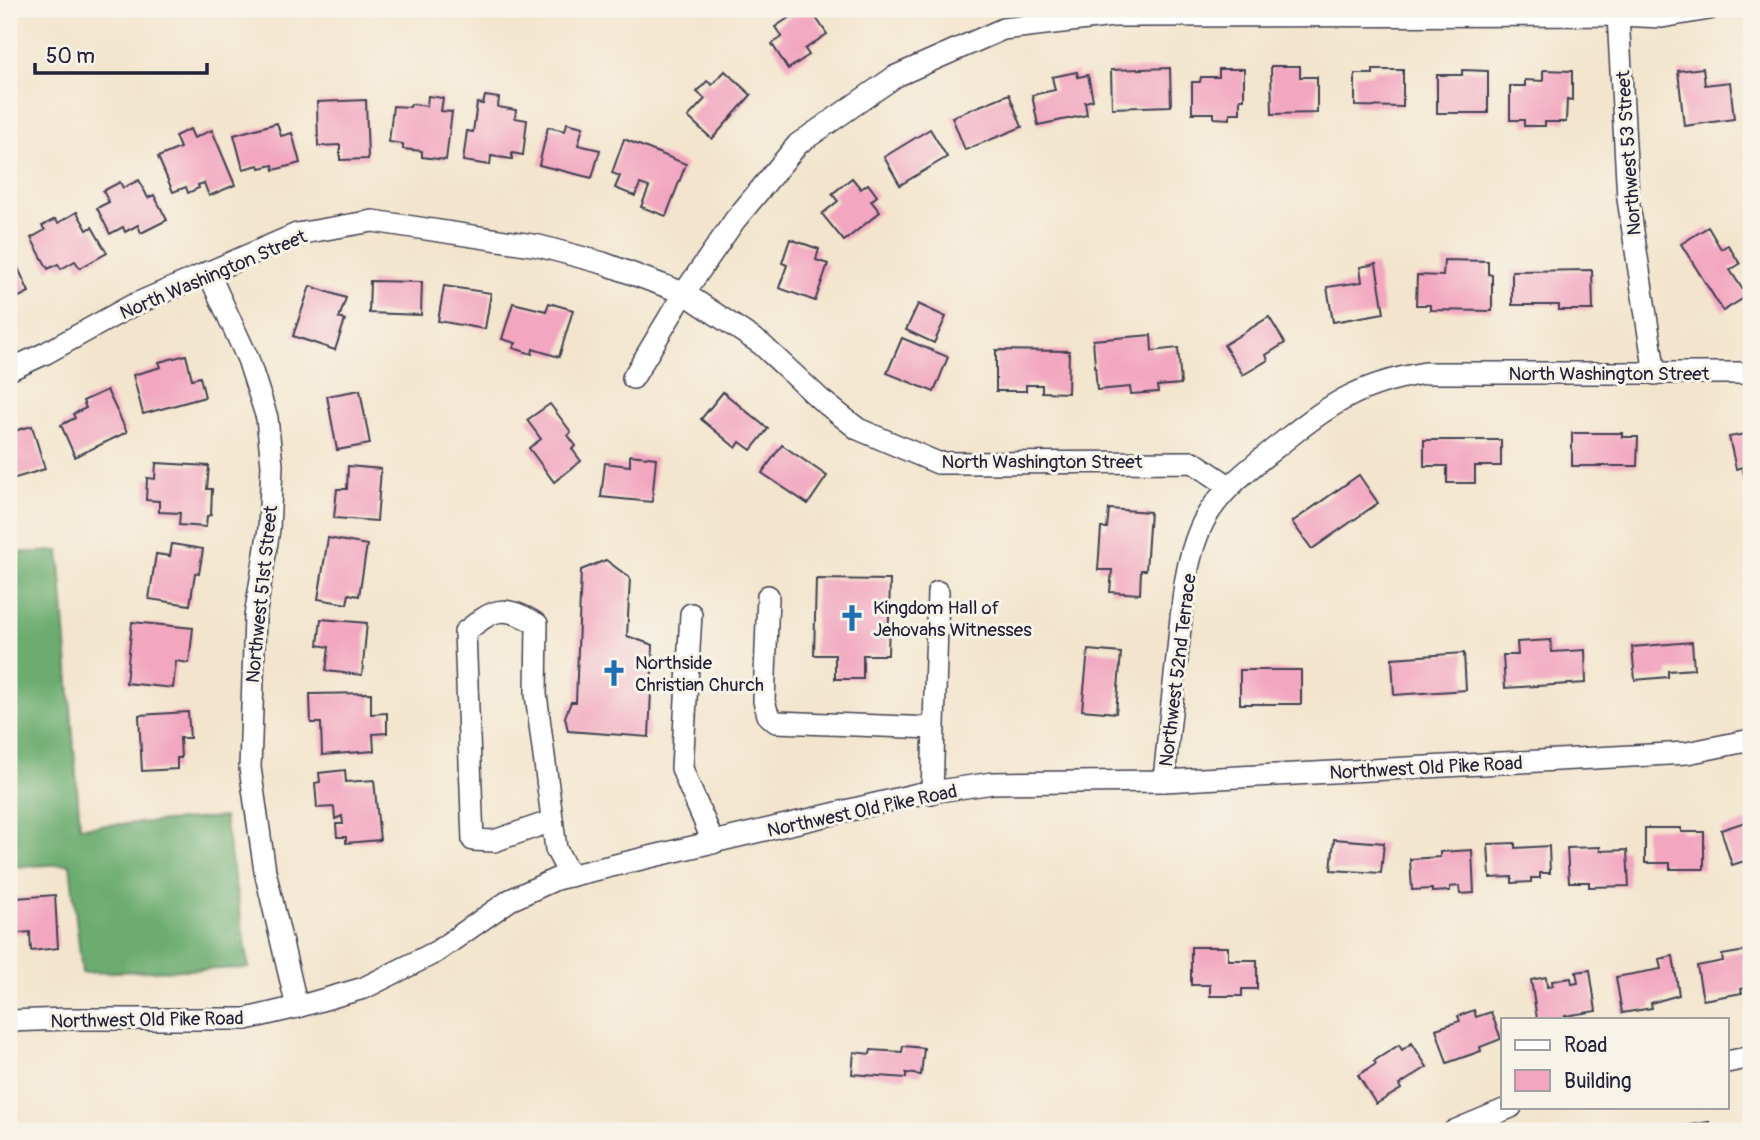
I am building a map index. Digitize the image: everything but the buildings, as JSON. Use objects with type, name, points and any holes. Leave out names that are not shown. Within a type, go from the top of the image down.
[{"type":"street","points":[[633,378],[684,293],[735,220],[799,144],[896,76],[1001,19],[1113,16],[1618,15],[1662,18],[1709,9]]},
{"type":"street","name":"Northwest 53 Street","points":[[1618,15],[1628,199],[1655,374]]},
{"type":"street","name":"North Washington Street","points":[[9,370],[46,353],[131,306],[297,234],[373,221],[539,246],[603,263],[684,293],[761,344],[820,399],[858,429],[938,463],[1193,462],[1229,486],[1315,415],[1367,386],[1395,377],[1440,372],[1751,373]]},
{"type":"street","name":"Northwest 51st Street","points":[[208,272],[248,359],[267,418],[272,465],[269,529],[255,617],[250,768],[265,871],[298,1007]]},
{"type":"street","name":"Northwest 52nd Terrace","points":[[1164,781],[1184,584],[1200,527],[1229,486]]},
{"type":"street","points":[[932,793],[938,592]]},
{"type":"street","points":[[768,596],[764,701],[768,715],[776,722],[934,728]]},
{"type":"street","points":[[552,821],[494,841],[473,840],[465,632],[490,612],[516,612],[537,624],[536,694],[552,821],[556,849],[570,876]]},
{"type":"street","points":[[691,614],[682,768],[713,843]]},
{"type":"street","name":"Northwest Old Pike Road","points":[[9,1021],[246,1019],[298,1007],[364,988],[436,952],[510,900],[556,879],[932,793],[993,783],[1164,781],[1687,753],[1751,740]]},
{"type":"street","points":[[1728,1062],[1751,1057]]},
{"type":"street","points":[[1454,1131],[1509,1108]]},
{"type":"green space","points":[[59,551],[80,827],[224,817],[249,968],[82,973],[70,864],[9,867],[9,553]]},
{"type":"place","name":"Kingdom Hall of Jehovahs Witnesses","points":[[852,618]]},
{"type":"place","name":"Northside Christian Church","points":[[614,673]]}]
